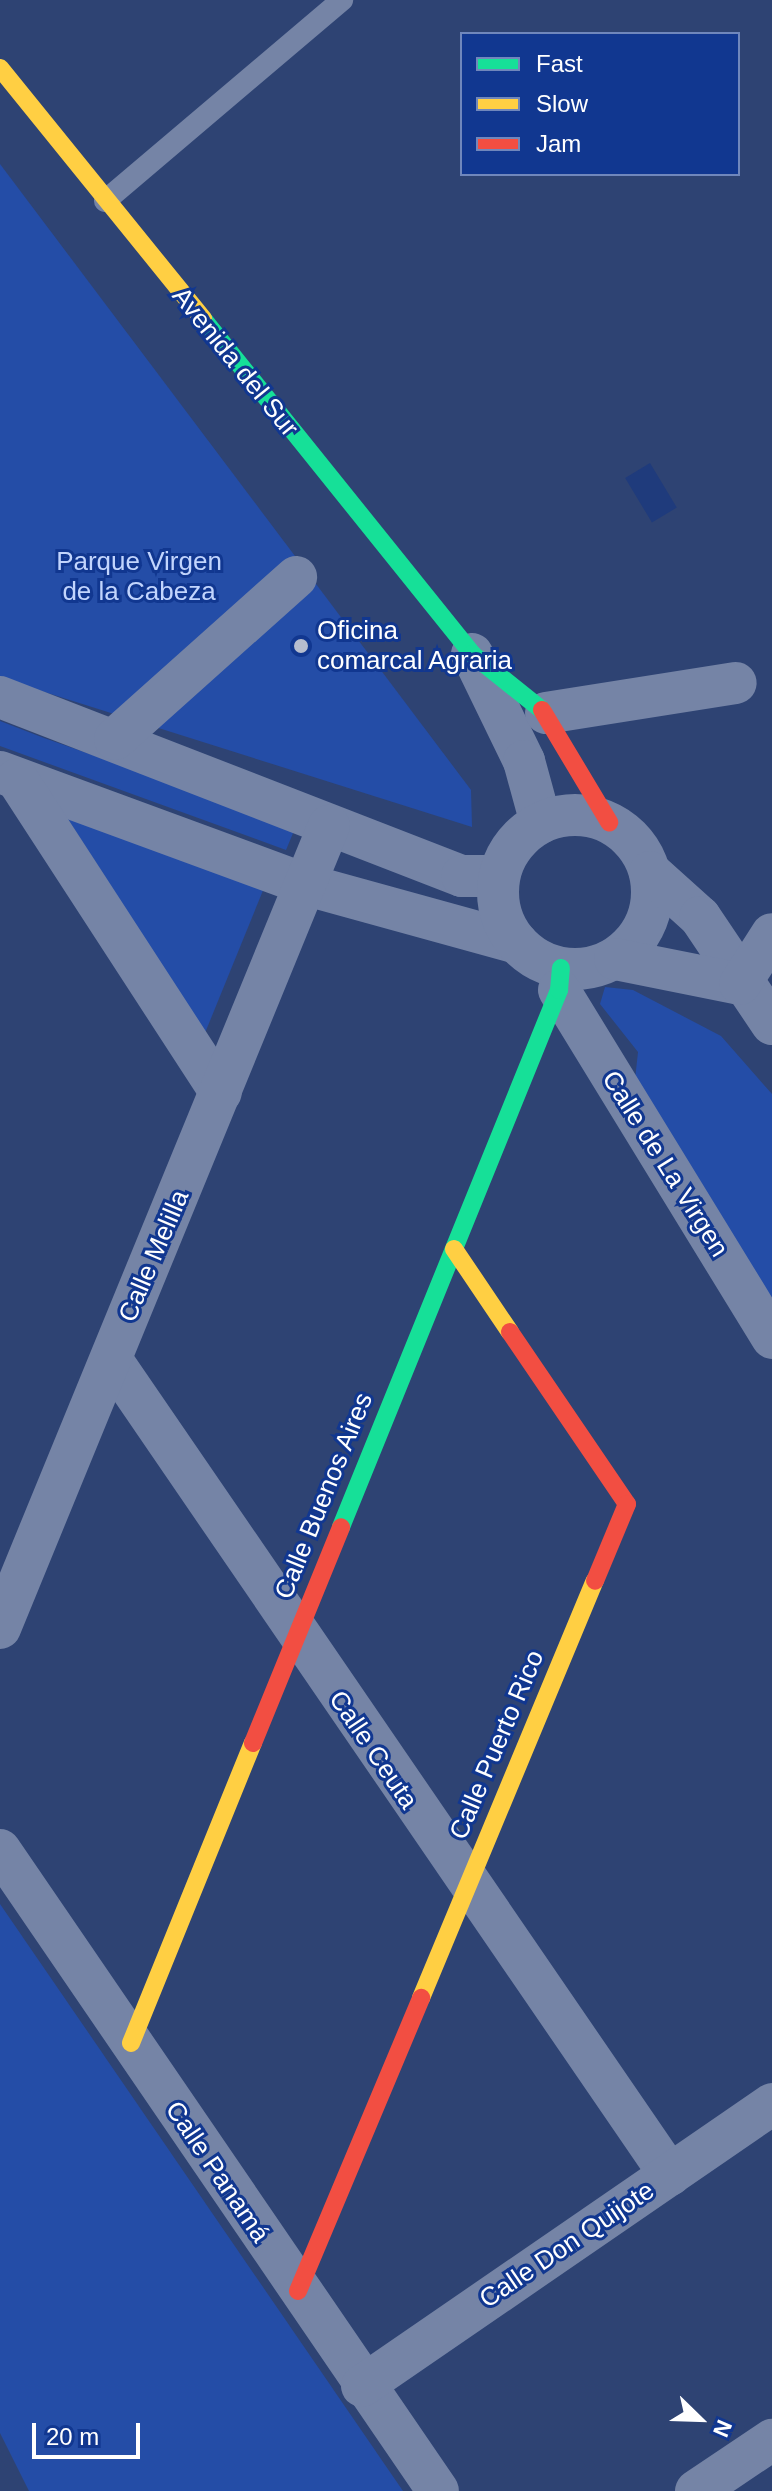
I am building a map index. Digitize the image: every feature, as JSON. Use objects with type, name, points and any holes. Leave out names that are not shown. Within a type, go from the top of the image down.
[{"type":"street","name":"Avenida del Sur","points":[[0,68],[472,654],[546,713],[609,822]]},
{"type":"street","points":[[115,739],[296,577]]},
{"type":"street","name":"Avenida del Sur","points":[[472,654],[524,761],[541,823]]},
{"type":"street","points":[[546,713],[736,683]]},
{"type":"street","points":[[0,697],[462,876],[499,876]]},
{"type":"street","points":[[9,776],[307,885],[517,943]]},
{"type":"street","points":[[9,776],[221,1093]]},
{"type":"street","points":[[650,872],[647,921],[615,959],[560,979],[517,943],[501,911],[499,876],[522,836],[541,823],[586,815],[609,822],[641,851],[650,872],[700,917],[740,984],[772,1024]]},
{"type":"street","name":"Calle Melilla","points":[[0,1628],[329,826]]},
{"type":"street","points":[[740,984],[772,934]]},
{"type":"street","points":[[615,959],[740,984]]},
{"type":"street","name":"Calle Buenos Aires","points":[[131,2043],[454,1249],[560,979]]},
{"type":"street","name":"Calle de La Virgen","points":[[560,979],[772,1338]]},
{"type":"street","name":"Calle Puerto Rico","points":[[298,2291],[627,1504],[454,1249]]},
{"type":"street","name":"Calle Ceuta","points":[[111,1359],[466,1886],[670,2175]]},
{"type":"street","name":"Calle Panamá","points":[[0,1850],[362,2386],[438,2491]]},
{"type":"street","name":"Calle Don Quijote","points":[[362,2386],[772,2104]]},
{"type":"street","points":[[696,2491],[772,2440]]},
{"type":"lane","points":[[105,201],[342,0]]},
{"type":"green space","name":"Parque Virgen de la Cabeza","points":[[0,164],[471,790],[472,827],[0,678]]},
{"type":"green space","points":[[0,721],[296,826],[286,850],[0,746]]},
{"type":"green space","points":[[62,810],[264,888],[205,1033]]},
{"type":"green space","points":[[605,987],[633,990],[721,1036],[772,1094],[772,1337],[634,1089],[638,1052],[600,1004]]},
{"type":"green space","points":[[0,1904],[403,2491],[29,2491],[0,2433]]},
{"type":"shaded area","points":[[650,463],[677,508],[652,523],[625,478]]},
{"type":"traffic: fast","points":[[203,319],[472,654],[542,710]]},
{"type":"traffic: fast","points":[[341,1527],[559,990],[561,968]]},
{"type":"traffic: slow","points":[[0,68],[203,319]]},
{"type":"traffic: slow","points":[[454,1249],[510,1332]]},
{"type":"traffic: slow","points":[[421,1998],[595,1581]]},
{"type":"traffic: slow","points":[[131,2043],[253,1743]]},
{"type":"traffic: jam","points":[[542,710],[609,822]]},
{"type":"traffic: jam","points":[[510,1332],[627,1504],[595,1581]]},
{"type":"traffic: jam","points":[[253,1743],[341,1527]]},
{"type":"traffic: jam","points":[[298,2291],[421,1998]]},
{"type":"place","name":"Oficina comarcal Agraria","points":[[301,646]]}]
